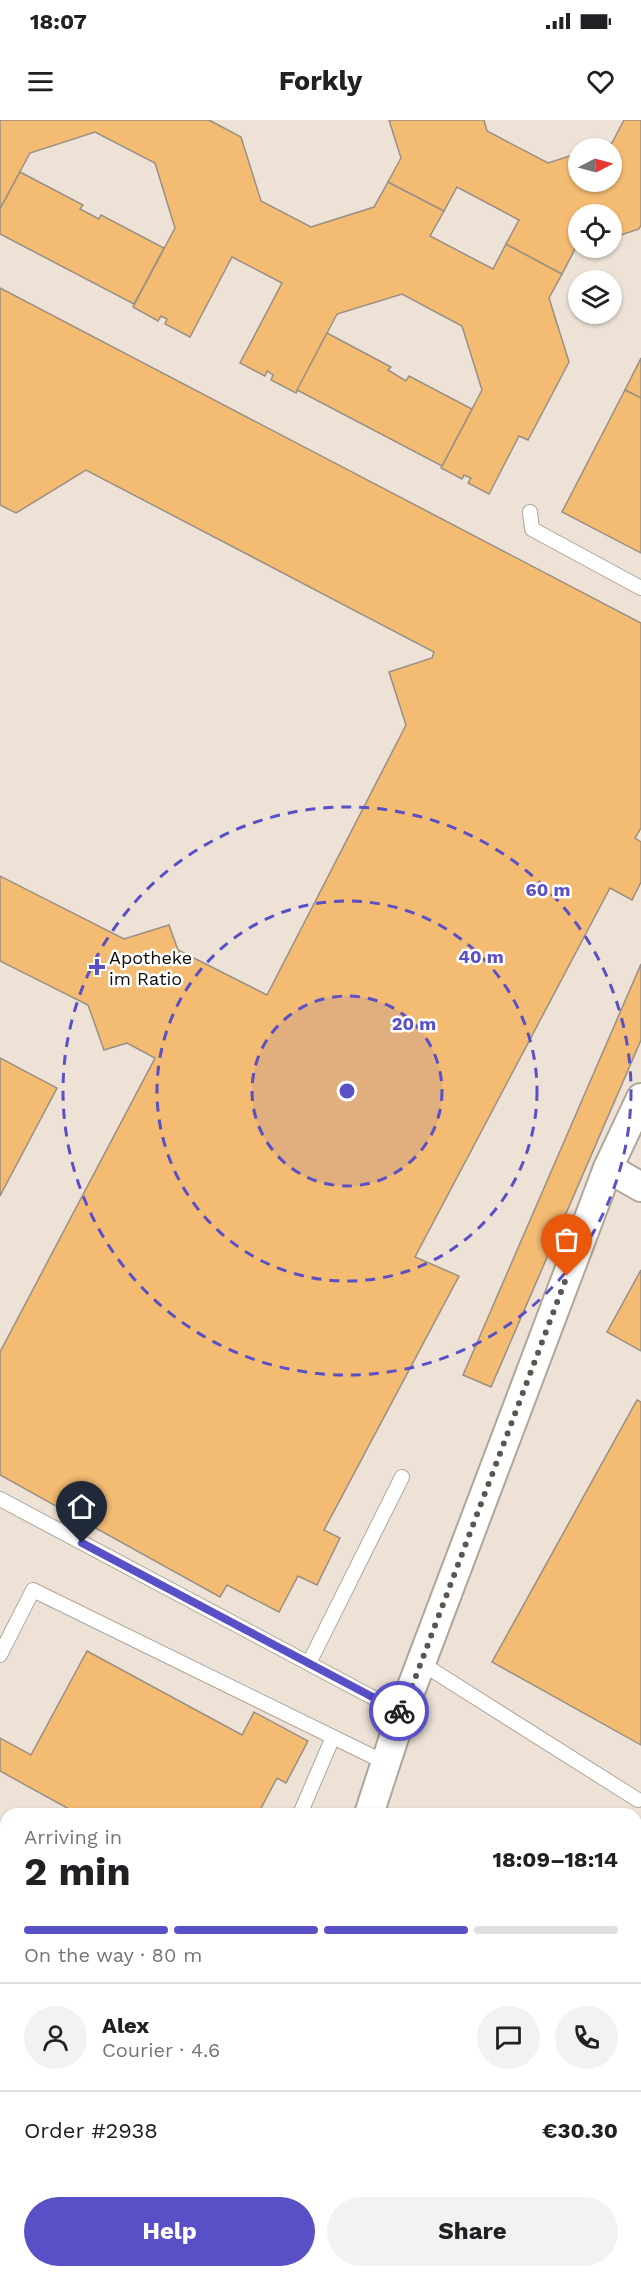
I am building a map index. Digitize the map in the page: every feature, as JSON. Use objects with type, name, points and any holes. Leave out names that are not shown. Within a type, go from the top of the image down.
[{"type":"street","points":[[371,1808],[402,1713],[608,1168],[641,1098]]},
{"type":"street","points":[[608,1168],[641,1187]]},
{"type":"lane","points":[[530,512],[532,529],[641,588]]},
{"type":"lane","points":[[309,1663],[402,1477]]},
{"type":"lane","points":[[0,1499],[402,1713]]},
{"type":"lane","points":[[0,1655],[33,1590],[386,1763]]},
{"type":"lane","points":[[421,1663],[638,1800]]},
{"type":"lane","points":[[303,1808],[333,1737]]},
{"type":"building","points":[[0,120],[209,120],[241,137],[261,201],[311,227],[374,207],[388,182],[444,211],[430,236],[493,269],[506,244],[562,274],[549,298],[569,362],[528,440],[519,436],[489,494],[468,483],[471,478],[464,475],[462,479],[441,468],[482,390],[462,326],[402,294],[337,314],[296,393],[271,380],[273,375],[267,371],[265,376],[240,363],[282,283],[232,257],[190,337],[165,324],[167,319],[161,316],[158,321],[133,307],[175,228],[155,163],[95,132],[30,153],[0,209]]},
{"type":"building","points":[[389,120],[484,120],[487,131],[548,163],[568,157],[568,192],[622,192],[622,138],[615,138],[624,120],[641,120],[641,225],[639,229],[622,235],[622,204],[568,204],[568,258],[570,258],[562,274],[506,244],[519,220],[457,187],[444,211],[388,182],[401,158]]},
{"type":"building","points":[[20,172],[83,205],[80,209],[99,219],[101,215],[164,248],[134,304],[0,234],[0,209]]},
{"type":"building","points":[[0,288],[641,623],[641,828],[635,838],[641,842],[641,882],[632,900],[610,888],[415,1257],[459,1276],[324,1530],[340,1538],[317,1585],[298,1576],[279,1612],[227,1585],[220,1597],[0,1475],[0,1352],[155,1058],[127,1043],[104,1050],[88,1005],[0,961],[0,876],[124,939],[169,925],[178,950],[267,995],[406,725],[389,672],[432,658],[434,652],[86,470],[16,513],[0,505]]},
{"type":"building","points":[[327,333],[391,367],[388,370],[406,381],[409,376],[472,409],[442,466],[297,390]]},
{"type":"building","points":[[641,358],[641,398],[625,390]]},
{"type":"building","points":[[625,390],[641,398],[641,553],[562,512]]},
{"type":"building","points":[[641,964],[641,1040],[491,1387],[463,1375]]},
{"type":"building","points":[[0,1058],[57,1088],[0,1196]]},
{"type":"building","points":[[641,1270],[641,1351],[607,1332]]},
{"type":"building","points":[[637,1400],[641,1402],[641,1745],[492,1662]]},
{"type":"building","points":[[87,1651],[242,1735],[254,1712],[308,1741],[286,1783],[277,1778],[261,1808],[67,1808],[0,1771],[0,1738],[31,1755]]},
{"type":"way so far","points":[[399,1711],[402,1713],[567,1276]]},
{"type":"place","name":"Apotheke im Ratio","points":[[97,967]]},
{"type":"route","points":[[82,1543],[399,1711]]}]
